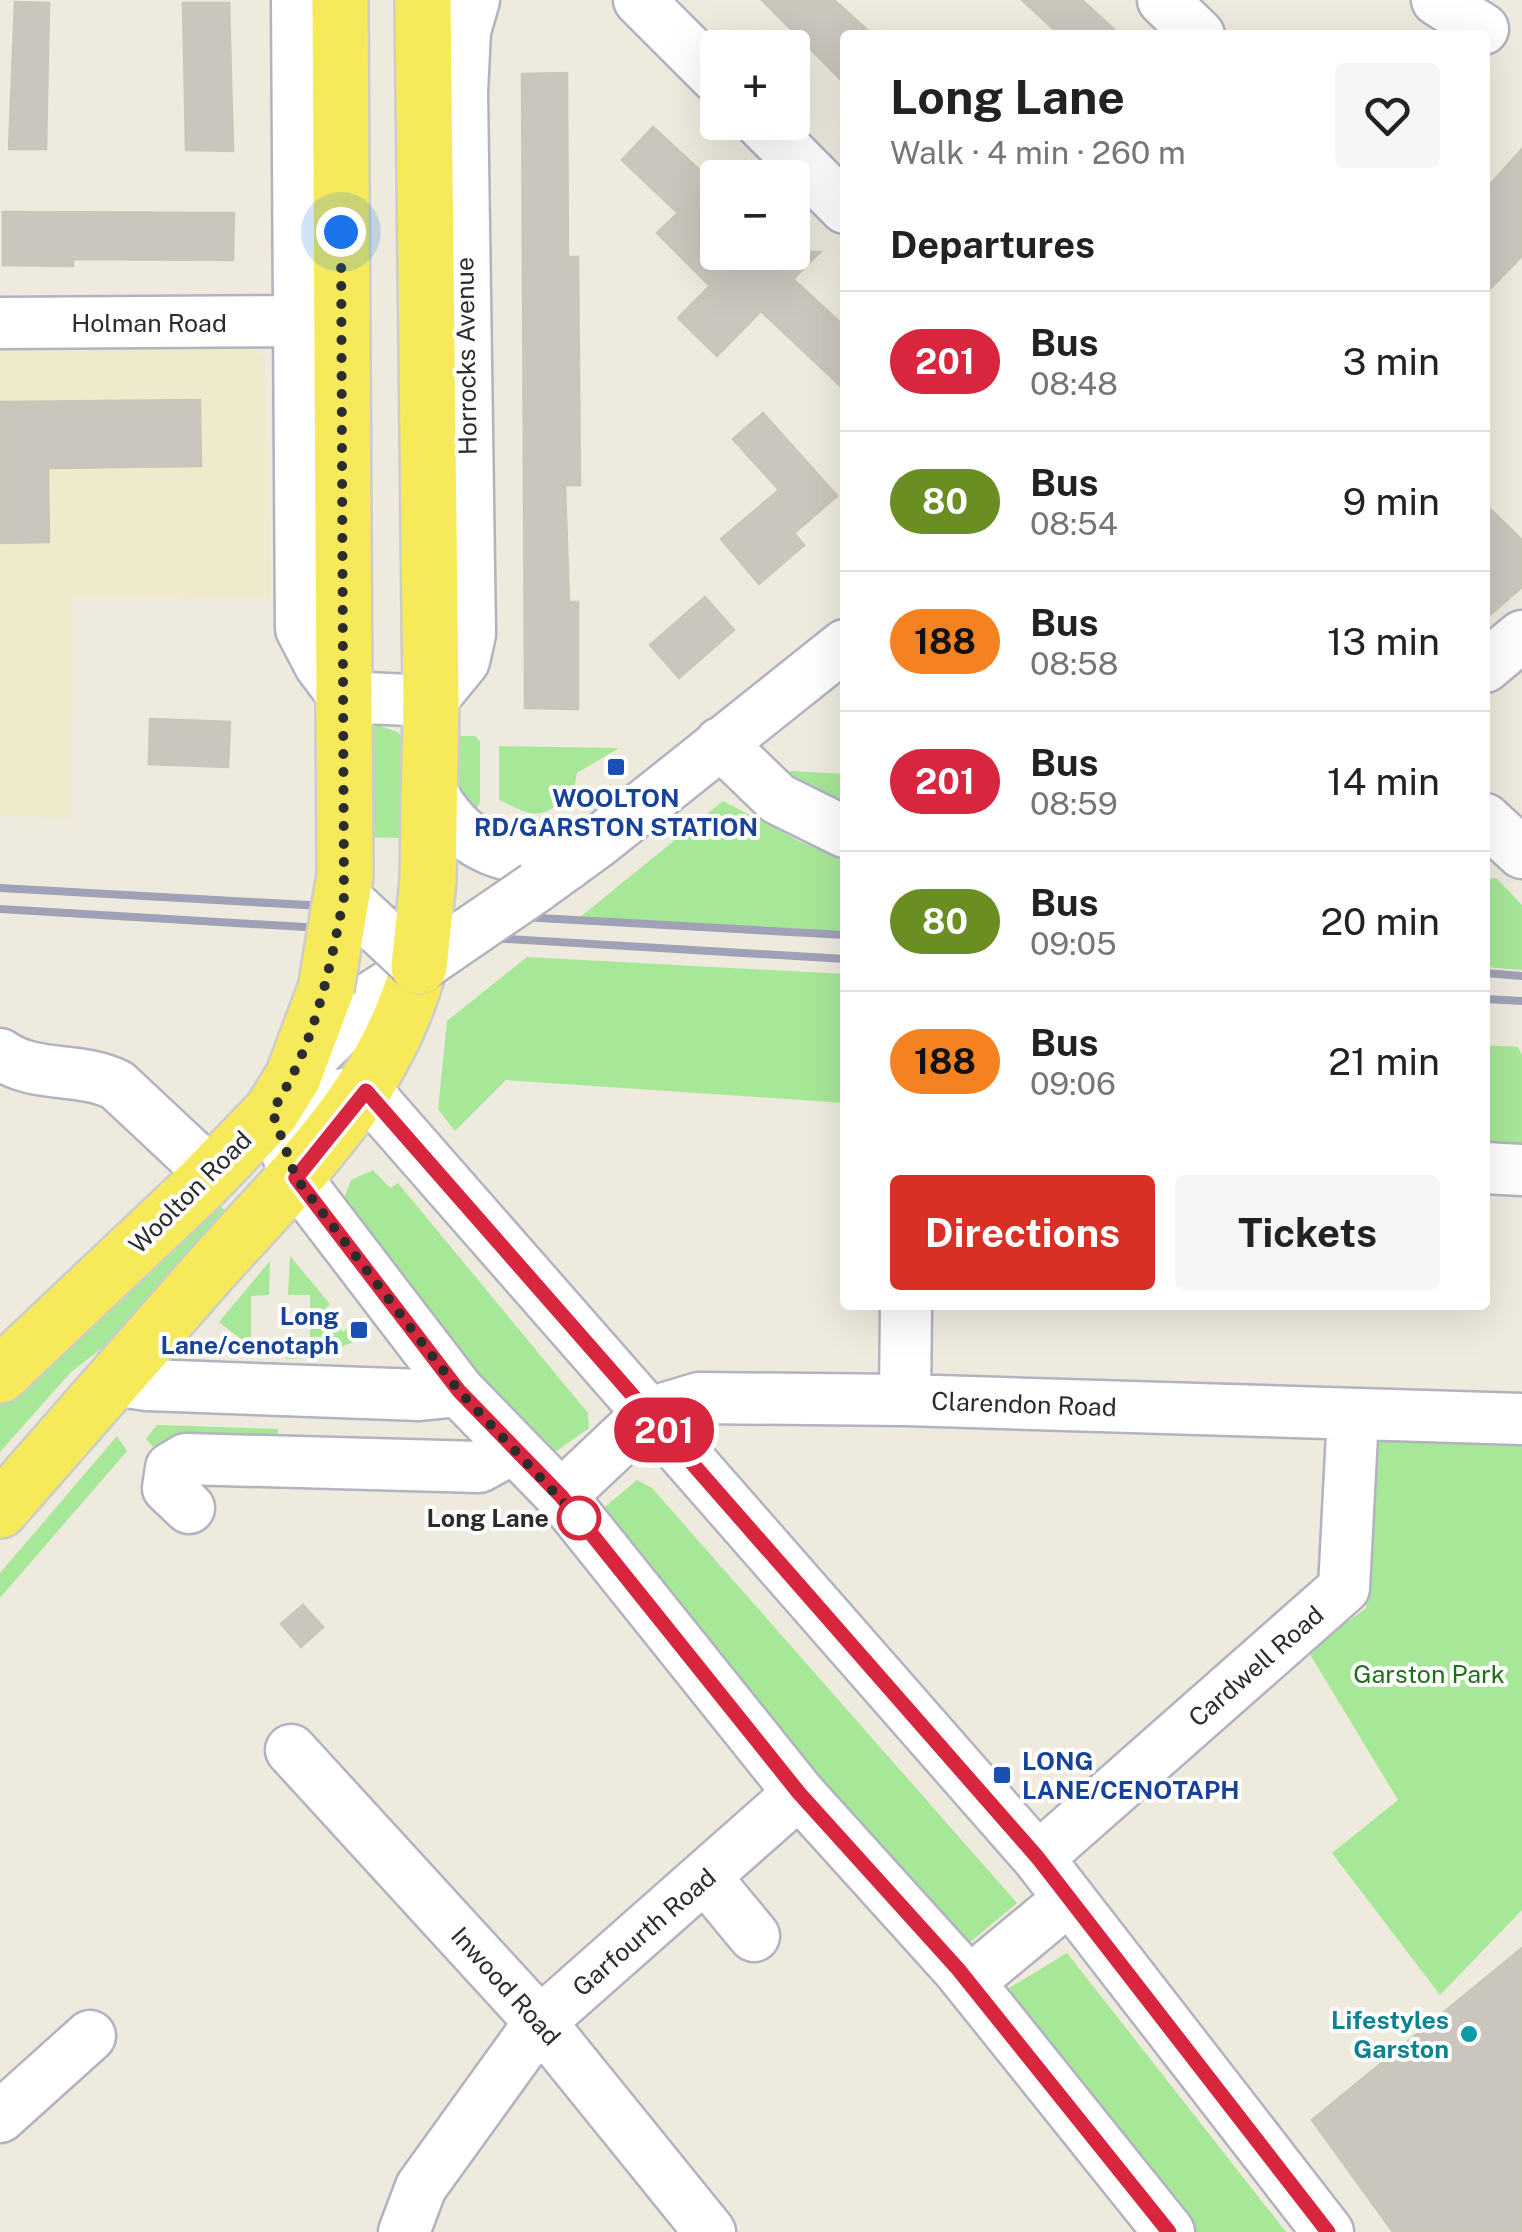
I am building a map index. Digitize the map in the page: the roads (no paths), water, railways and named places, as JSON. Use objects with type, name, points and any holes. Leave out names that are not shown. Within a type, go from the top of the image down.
[{"type":"main road","name":"Horrocks Avenue","points":[[340,0],[345,886],[382,988]]},
{"type":"main road","name":"Horrocks Avenue","points":[[366,1091],[382,988],[428,880],[431,701],[423,0]]},
{"type":"main road","name":"Horrocks Avenue","points":[[280,1097],[382,988]]},
{"type":"main road","points":[[0,1510],[296,1178],[366,1091]]},
{"type":"main road","name":"Woolton Road","points":[[0,1375],[212,1174],[280,1097]]},
{"type":"street","points":[[298,0],[302,629],[320,665],[344,697],[431,701]]},
{"type":"street","name":"Horrocks Avenue","points":[[431,701],[464,661],[470,634],[462,92],[465,31],[474,0]]},
{"type":"street","points":[[639,0],[700,62]]},
{"type":"street","points":[[1163,0],[1194,30]]},
{"type":"street","points":[[1437,0],[1490,21]]},
{"type":"street","points":[[778,140],[840,203]]},
{"type":"street","name":"Holman Road","points":[[0,323],[298,321]]},
{"type":"street","points":[[1490,663],[1522,636]]},
{"type":"street","points":[[345,886],[382,988],[551,876],[840,649]]},
{"type":"street","points":[[720,743],[778,799],[840,830]]},
{"type":"street","points":[[428,786],[450,821],[480,846],[529,861],[551,876]]},
{"type":"street","points":[[0,1054],[14,1064],[38,1071],[102,1078],[117,1085],[212,1174]]},
{"type":"street","points":[[1169,2232],[969,1982],[799,1793],[561,1496],[459,1391],[296,1178],[280,1097],[366,1091],[1038,1858],[1328,2232]]},
{"type":"street","points":[[1490,1168],[1522,1170]]},
{"type":"street","points":[[905,1400],[906,1310]]},
{"type":"street","points":[[113,1380],[148,1385],[401,1394],[459,1391]]},
{"type":"street","name":"Clarendon Road","points":[[561,1496],[649,1413],[699,1398],[905,1400],[1522,1420]]},
{"type":"street","name":"Cardwell Road","points":[[1038,1858],[1344,1588],[1353,1416]]},
{"type":"street","points":[[190,1508],[168,1488],[167,1476],[186,1458],[479,1467],[514,1448]]},
{"type":"street","name":"Inwood Road","points":[[291,1750],[540,2022],[710,2232]]},
{"type":"street","name":"Garfourth Road","points":[[404,2232],[421,2186],[540,2022],[799,1793]]},
{"type":"street","points":[[706,1878],[754,1936]]},
{"type":"street","points":[[969,1982],[1069,1899]]},
{"type":"street","points":[[0,2117],[90,2036]]},
{"type":"railway","points":[[0,888],[840,935]]},
{"type":"railway","points":[[0,909],[840,959]]},
{"type":"railway","points":[[1490,973],[1522,976]]},
{"type":"railway","points":[[1490,999],[1522,1001]]},
{"type":"place","name":"WOOLTON RD/GARSTON STATION","points":[[616,767]]},
{"type":"place","name":"Long Lane/cenotaph","points":[[359,1330]]},
{"type":"place","name":"Long Lane","points":[[579,1518]]},
{"type":"place","name":"LONG LANE/CENOTAPH","points":[[1002,1775]]},
{"type":"place","name":"Lifestyles Garston","points":[[1469,2034]]},
{"type":"park label","name":"Garston Park","points":[[1429,1674]]}]
